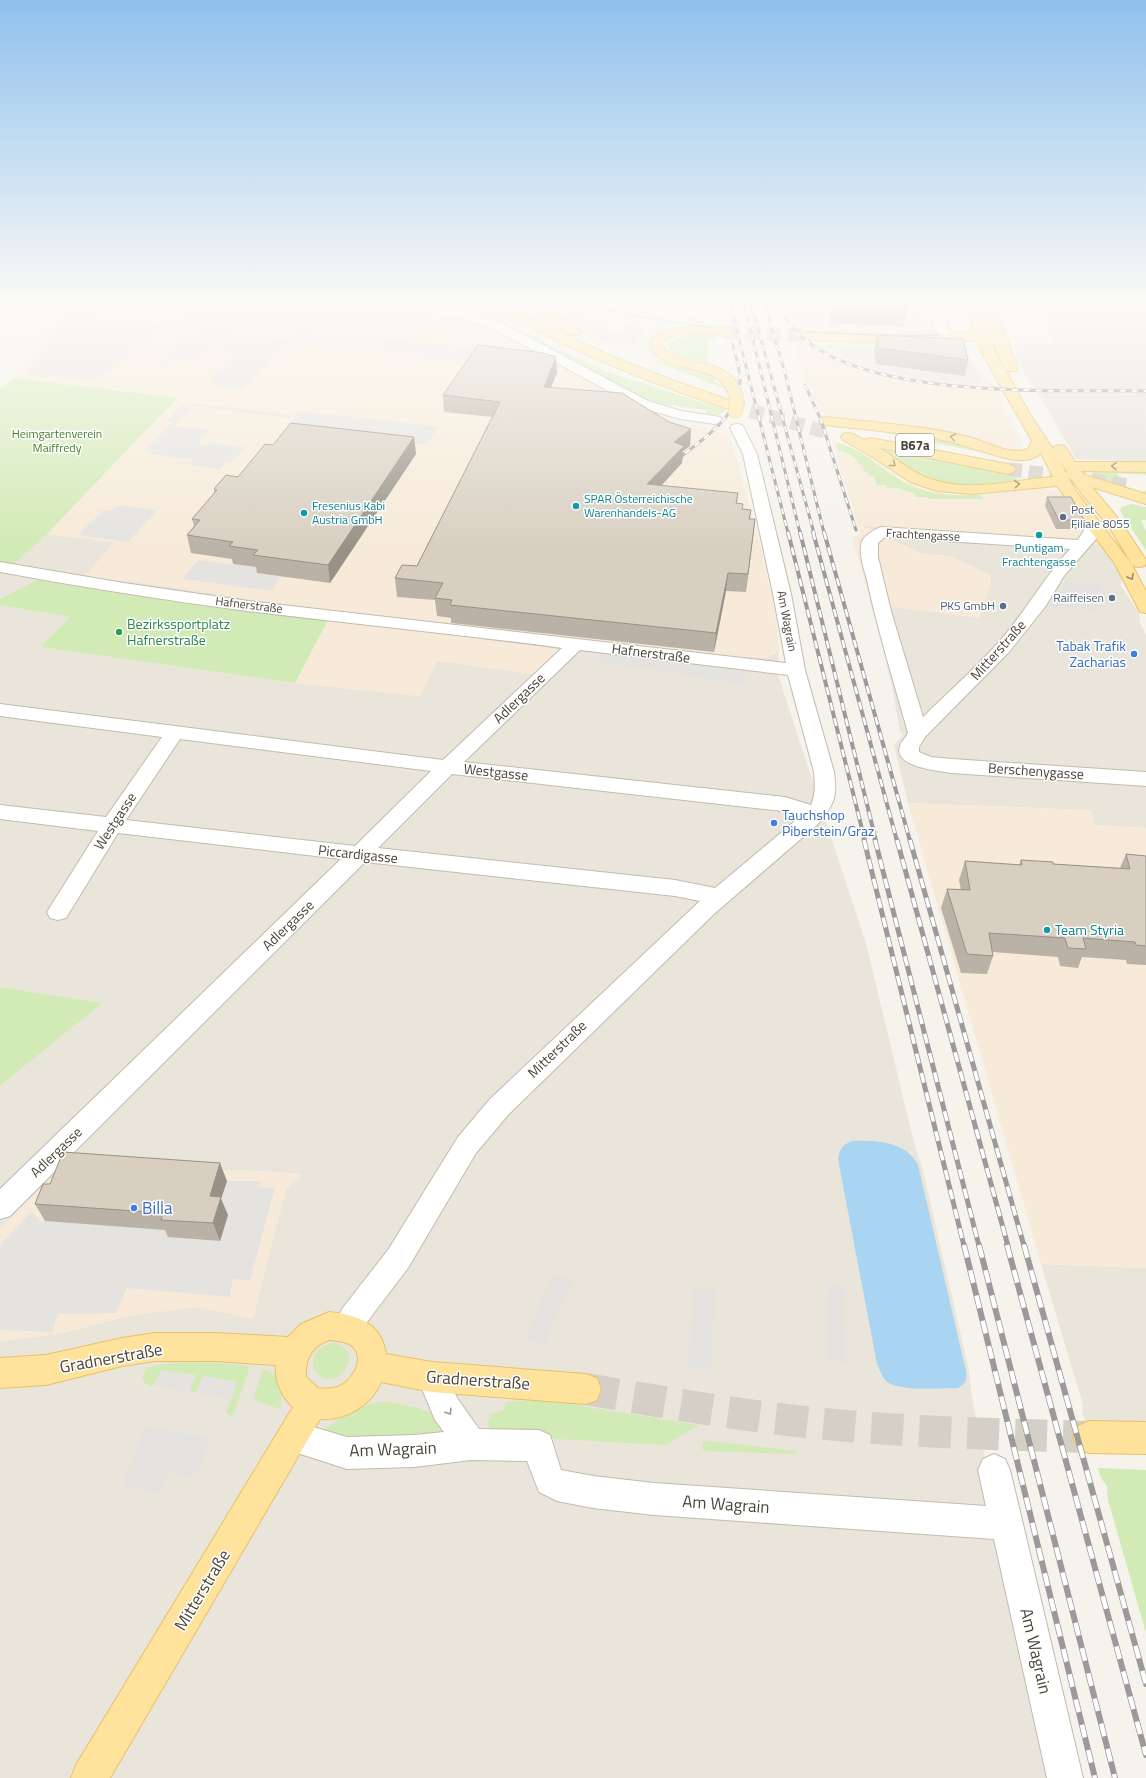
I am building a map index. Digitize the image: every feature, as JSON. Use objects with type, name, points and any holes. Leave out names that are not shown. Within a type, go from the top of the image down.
[{"type":"main road","points":[[663,382],[733,408]]},
{"type":"main road","points":[[678,382],[733,408]]},
{"type":"main road","points":[[731,382],[733,408]]},
{"type":"main road","points":[[1005,382],[1039,441],[1052,458],[1115,524],[1146,575]]},
{"type":"main road","points":[[1018,382],[1070,476],[1068,491],[1123,563],[1146,608]]},
{"type":"main road","name":"B67a","points":[[828,426],[910,429],[939,434],[969,441],[1009,462],[904,450],[848,437],[828,426]]},
{"type":"main road","points":[[848,437],[879,454],[912,477],[930,485],[941,487],[974,489],[1146,467]]},
{"type":"main road","points":[[1009,462],[1034,452],[1039,441]]},
{"type":"main road","points":[[1009,462],[1144,495]]},
{"type":"main road","points":[[1144,495],[1123,481],[1146,480]]},
{"type":"main road","points":[[1115,524],[1112,508],[1113,504],[1126,498],[1144,495]]},
{"type":"main road","points":[[329,1326],[349,1328],[360,1332],[366,1337],[372,1351],[372,1366],[362,1389],[340,1402],[327,1404],[313,1402],[296,1390],[292,1381],[291,1372],[295,1352],[309,1335],[318,1330],[329,1326]]},
{"type":"main road","name":"Gradnerstraße","points":[[0,1373],[46,1370],[122,1352],[155,1347],[216,1347],[295,1352]]},
{"type":"main road","name":"Gradnerstraße","points":[[372,1366],[432,1377],[586,1389]]},
{"type":"main road","name":"Mitterstraße","points":[[89,1778],[313,1402]]},
{"type":"main road","points":[[1089,1437],[1146,1438]]},
{"type":"street","points":[[602,382],[643,404],[680,415],[714,420],[715,423],[722,427],[733,408]]},
{"type":"street","name":"Am Wagrain","points":[[733,408],[754,467],[782,594],[796,670],[826,780],[825,796],[816,814]]},
{"type":"street","name":"Mitterstraße","points":[[927,763],[910,755],[909,747],[918,733],[1003,648],[1039,603],[1057,574],[1090,536],[1094,525]]},
{"type":"street","name":"Frachtengasse","points":[[918,733],[882,611],[870,556],[870,542],[880,532],[1082,545]]},
{"type":"street","name":"Hafnerstraße","points":[[0,567],[70,580],[186,597],[796,670]]},
{"type":"street","name":"Adlergasse","points":[[0,1207],[360,854],[447,766],[576,644]]},
{"type":"street","name":"Westgasse","points":[[0,710],[447,766],[785,804],[816,814]]},
{"type":"street","name":"Westgasse","points":[[58,912],[112,825],[175,732]]},
{"type":"street","name":"Berschenygasse","points":[[927,763],[1146,779]]},
{"type":"street","name":"Piccardigasse","points":[[0,812],[360,854],[676,888],[707,894],[716,898]]},
{"type":"street","name":"Mitterstraße","points":[[349,1328],[352,1319],[398,1259],[467,1145],[499,1107],[627,982],[716,898],[816,814]]},
{"type":"street","points":[[432,1377],[446,1409],[471,1444]]},
{"type":"street","name":"Am Wagrain","points":[[293,1437],[347,1453],[414,1451],[471,1444],[539,1446],[544,1466],[550,1481],[557,1485],[593,1492],[654,1499],[1007,1524]]},
{"type":"street","name":"Am Wagrain","points":[[994,1470],[1066,1778]]},
{"type":"shaded area","points":[[46,382],[591,382],[637,407],[680,423],[708,428],[730,436],[761,548],[775,612],[779,648],[767,658],[717,656],[325,610],[158,585],[84,577],[115,542],[47,534],[177,398]]},
{"type":"shaded area","points":[[208,382],[217,382],[214,385]]},
{"type":"shaded area","points":[[217,382],[250,382],[243,390],[214,385]]},
{"type":"shaded area","points":[[807,382],[990,382],[999,390],[1003,406],[1022,442],[1019,453],[968,438],[825,418],[814,399]]},
{"type":"shaded area","points":[[958,382],[979,382],[979,384]]},
{"type":"shaded area","points":[[1031,382],[1146,382],[1146,462],[1076,459]]},
{"type":"shaded area","points":[[192,403],[293,415],[290,418],[193,406],[174,426],[210,430],[198,444],[207,445],[209,443],[245,447],[232,462],[227,461],[220,469],[189,465],[193,460],[150,454],[153,451],[145,450],[173,422],[167,421],[182,405],[189,406]]},
{"type":"shaded area","points":[[298,412],[439,427],[427,445],[284,429]]},
{"type":"shaded area","points":[[832,441],[862,452],[907,484],[934,493],[952,495],[981,495],[1046,488],[1051,491],[1064,491],[1103,544],[860,525],[917,552],[923,554],[950,556],[990,575],[991,583],[980,618],[871,604],[852,536],[861,535]]},
{"type":"shaded area","points":[[117,505],[157,510],[128,542],[78,535],[104,510],[111,511]]},
{"type":"shaded area","points":[[858,525],[1103,544],[1122,576],[1121,586],[1139,613],[1140,623],[1146,635],[1146,828],[1094,825],[1090,810],[908,803],[894,745],[903,735],[900,732],[892,686],[871,604],[979,618],[991,583],[990,575],[950,556],[923,554]]},
{"type":"shaded area","points":[[47,534],[115,542],[84,577],[158,585],[325,610],[717,656],[773,655],[779,648],[778,675],[867,947],[914,1143],[923,1171],[968,1366],[973,1404],[1057,1778],[0,1778],[0,1341],[58,1334],[132,1315],[198,1307],[253,1318],[286,1189],[301,1174],[261,1171],[64,1166],[0,1229],[0,1086],[101,1003],[0,987],[0,605],[70,617],[40,647],[295,683],[420,696],[437,661],[534,674],[559,650],[203,605],[39,579],[0,599],[0,563],[13,565]]},
{"type":"shaded area","points":[[198,560],[261,568],[257,573],[281,577],[271,591],[183,579]]},
{"type":"shaded area","points":[[1065,582],[1099,583],[1106,596],[1090,596],[1098,611],[1047,607]]},
{"type":"shaded area","points":[[328,620],[559,649],[534,674],[437,661],[420,696],[295,683]]},
{"type":"shaded area","points":[[598,653],[621,654],[735,670],[745,673],[742,679],[752,686],[597,661]]},
{"type":"shaded area","points":[[908,803],[1091,810],[1094,825],[1146,828],[1146,1268],[1041,1264]]},
{"type":"shaded area","points":[[73,1161],[302,1174],[286,1189],[253,1319],[197,1307],[132,1315],[58,1334],[0,1341],[0,1229],[64,1166]]},
{"type":"shaded area","points":[[227,1181],[260,1181],[260,1187],[275,1188],[250,1280],[233,1279],[229,1297],[127,1288],[116,1313],[58,1314],[52,1332],[0,1330],[0,1245],[31,1212],[43,1223],[45,1221],[171,1230],[169,1237],[220,1241],[217,1214]]},
{"type":"shaded area","points":[[1041,1264],[1146,1268],[1146,1422],[1085,1421],[1082,1411],[1083,1405]]},
{"type":"shaded area","points":[[555,1273],[574,1280],[543,1346],[524,1338]]},
{"type":"shaded area","points":[[828,1283],[845,1285],[846,1364],[827,1360]]},
{"type":"shaded area","points":[[694,1288],[716,1291],[710,1370],[688,1367]]},
{"type":"shaded area","points":[[161,1370],[196,1375],[189,1393],[154,1386]]},
{"type":"shaded area","points":[[203,1376],[237,1382],[231,1399],[196,1393]]},
{"type":"shaded area","points":[[146,1426],[211,1438],[196,1478],[168,1473],[160,1493],[122,1486]]},
{"type":"green space","name":"Heimgartenverein Maiffredy","points":[[8,382],[46,382],[177,398],[47,534],[13,565],[0,563],[0,389]]},
{"type":"green space","points":[[611,382],[639,382],[726,410],[718,415],[706,415],[706,410],[656,403]]},
{"type":"green space","points":[[707,382],[716,382],[725,387],[725,389]]},
{"type":"green space","points":[[860,427],[940,437],[995,455],[875,431]]},
{"type":"green space","points":[[836,442],[857,451],[898,479],[916,488],[943,494],[981,495],[983,499],[929,499],[928,497],[916,497],[914,493],[897,488],[887,488],[886,485],[877,485],[874,476],[869,476],[867,472],[864,472],[863,468],[854,458],[847,453],[839,451]]},
{"type":"green space","points":[[882,450],[1012,475],[1018,480],[967,485],[942,483],[918,475]]},
{"type":"green space","points":[[1093,469],[1146,470],[1146,475],[1117,473],[1130,491],[1103,483],[1092,471]]},
{"type":"green space","points":[[1146,491],[1146,495],[1135,492]]},
{"type":"green space","points":[[1131,504],[1146,507],[1146,520],[1141,520],[1146,531],[1146,550],[1120,511],[1122,507]]},
{"type":"green space","points":[[39,579],[203,605],[328,620],[295,683],[40,647],[70,617],[0,605],[0,599]]},
{"type":"green space","points":[[0,987],[102,1003],[0,1086]]},
{"type":"green space","points":[[334,1343],[344,1348],[349,1355],[348,1363],[344,1371],[337,1377],[329,1379],[321,1377],[313,1368],[313,1358],[321,1348]]},
{"type":"green space","points":[[216,1363],[250,1366],[234,1413],[231,1416],[226,1413],[237,1382],[203,1376],[197,1391],[193,1393],[190,1390],[195,1375],[161,1370],[154,1386],[146,1384],[142,1378],[146,1370],[149,1368],[163,1364]]},
{"type":"green space","points":[[263,1369],[270,1372],[278,1380],[282,1396],[280,1409],[256,1401],[254,1396]]},
{"type":"green space","points":[[537,1400],[565,1402],[587,1407],[699,1425],[665,1445],[501,1436],[492,1433],[488,1424],[491,1414],[504,1410],[505,1402]]},
{"type":"green space","points":[[385,1401],[418,1408],[434,1414],[448,1435],[361,1446],[319,1434],[358,1409],[367,1405]]},
{"type":"green space","points":[[710,1441],[797,1451],[797,1454],[706,1451],[702,1449],[703,1442]]},
{"type":"green space","points":[[1098,1468],[1146,1470],[1146,1633],[1108,1500],[1107,1486],[1101,1478]]},
{"type":"water","points":[[853,1141],[881,1142],[899,1147],[907,1151],[918,1165],[966,1371],[965,1381],[963,1385],[958,1388],[920,1389],[901,1387],[886,1381],[877,1364],[838,1159],[842,1147]]},
{"type":"building","name":"SPAR Österreichische Warenhandels-AG","points":[[452,382],[546,382],[544,387],[622,393],[669,422],[691,429],[674,442],[684,446],[647,484],[738,493],[736,503],[743,504],[742,509],[751,510],[749,519],[755,519],[748,574],[728,573],[716,633],[450,605],[452,600],[435,598],[443,583],[395,578],[402,565],[417,566],[500,402],[443,395]]},
{"type":"building","name":"Fresenius Kabi Austria GmbH","points":[[291,423],[414,437],[328,565],[253,555],[258,550],[229,546],[233,542],[187,535],[200,520],[192,519],[217,490],[214,489],[226,475],[238,477],[265,444],[273,445]]},
{"type":"building","points":[[1047,497],[1071,497],[1084,520],[1059,520]]},
{"type":"building","name":"Team Styria","points":[[1126,854],[1146,856],[1146,946],[1136,945],[1135,942],[1083,938],[1086,949],[1068,948],[1065,938],[989,933],[993,956],[967,954],[947,889],[970,890],[965,861],[1022,865],[1021,860],[1053,862],[1053,864],[1130,869]]},
{"type":"building","name":"Billa","points":[[63,1152],[220,1163],[210,1196],[221,1197],[213,1223],[161,1220],[163,1213],[35,1204],[43,1184],[50,1184]]},
{"type":"tunnel","points":[[730,405],[830,433]]},
{"type":"tunnel","points":[[1008,469],[1126,485]]},
{"type":"tunnel","points":[[586,1389],[717,1411],[832,1425],[942,1432],[1089,1437]]},
{"type":"railway","points":[[676,461],[707,436],[726,417],[738,394],[740,382]]},
{"type":"railway","points":[[750,382],[788,533]]},
{"type":"railway","points":[[763,382],[800,533]]},
{"type":"railway","points":[[773,382],[814,533]]},
{"type":"railway","points":[[787,382],[824,533]]},
{"type":"railway","points":[[928,382],[1004,389],[1058,391],[1146,391]]},
{"type":"railway","points":[[805,385],[821,420],[856,530]]},
{"type":"railway","points":[[788,532],[865,841]]},
{"type":"railway","points":[[800,532],[876,841]]},
{"type":"railway","points":[[813,532],[897,841]]},
{"type":"railway","points":[[824,532],[910,841]]},
{"type":"railway","points":[[864,840],[964,1246]]},
{"type":"railway","points":[[875,840],[979,1246]]},
{"type":"railway","points":[[897,840],[1008,1246]]},
{"type":"railway","points":[[910,840],[1024,1246]]},
{"type":"railway","points":[[964,1245],[1095,1778]]},
{"type":"railway","points":[[979,1245],[1115,1778]]},
{"type":"railway","points":[[1007,1245],[1146,1755]]},
{"type":"railway","points":[[1024,1245],[1146,1684]]},
{"type":"place","name":"SPAR Österreichische Warenhandels-AG","points":[[576,506]]},
{"type":"place","name":"Fresenius Kabi Austria GmbH","points":[[304,513]]},
{"type":"place","name":"Post Filiale 8055","points":[[1063,517]]},
{"type":"place","name":"Puntigam Frachtengasse","points":[[1039,535]]},
{"type":"place","name":"Raiffeisen","points":[[1112,598]]},
{"type":"place","name":"PKS GmbH","points":[[1003,606]]},
{"type":"place","name":"Bezirkssportplatz Hafnerstraße","points":[[119,632]]},
{"type":"place","name":"Tabak Trafik Zacharias","points":[[1134,654]]},
{"type":"place","name":"Tauchshop Piberstein/Graz","points":[[774,823]]},
{"type":"place","name":"Team Styria","points":[[1047,930]]},
{"type":"place","name":"Billa","points":[[134,1208]]}]
